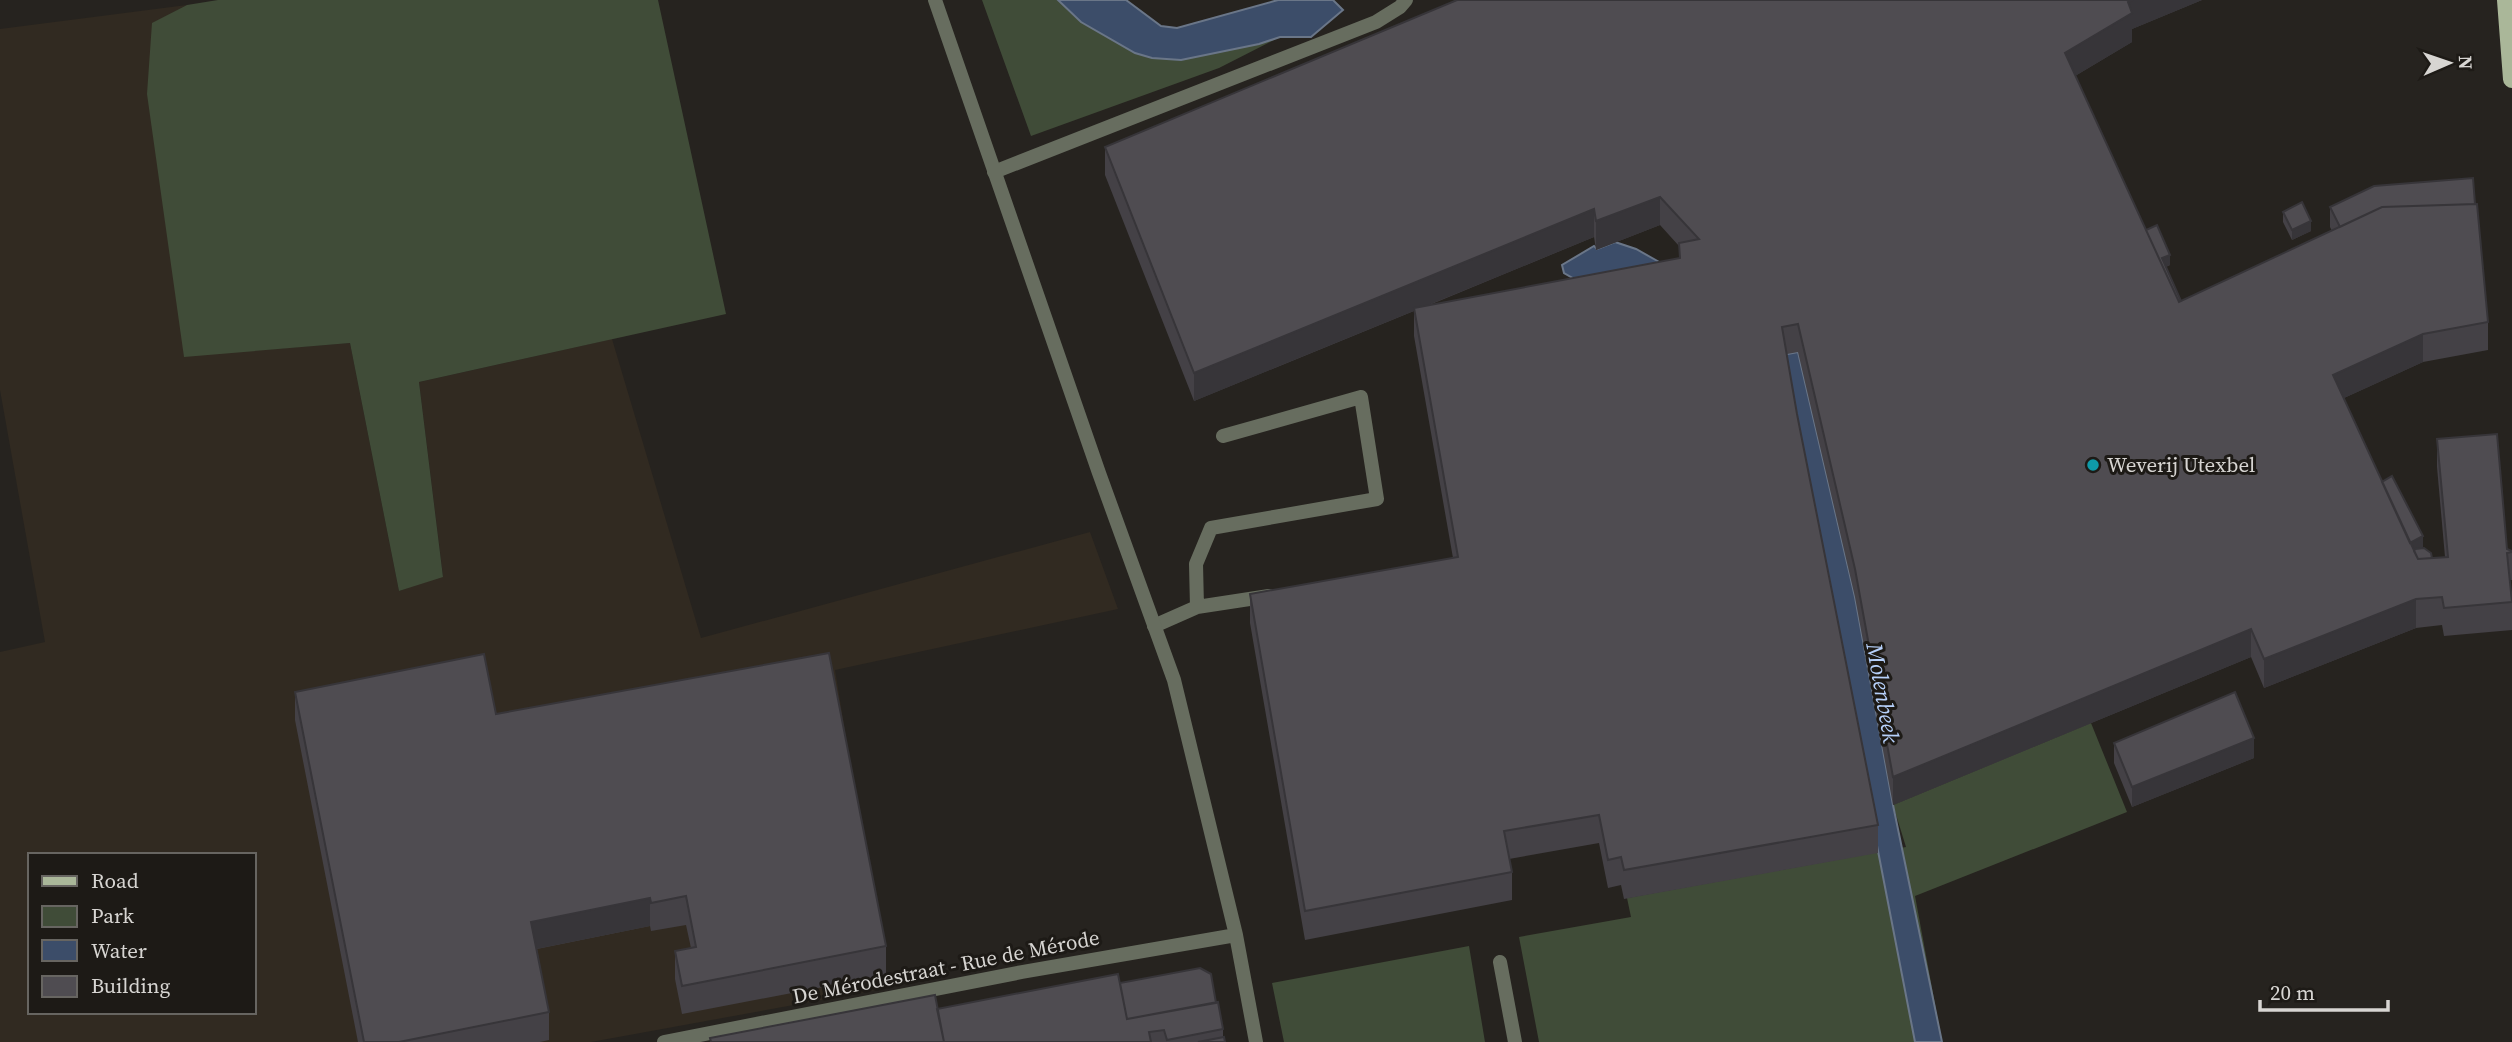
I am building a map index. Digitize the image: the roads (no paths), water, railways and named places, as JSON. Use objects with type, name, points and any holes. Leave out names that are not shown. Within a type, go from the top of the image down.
[{"type":"main road","points":[[2506,0],[2512,79]]},
{"type":"street","points":[[935,0],[1174,680],[1236,936],[1256,1042]]},
{"type":"street","points":[[994,172],[1376,22],[1401,7],[1406,0]]},
{"type":"street","points":[[1198,607],[1196,564],[1211,528],[1377,499],[1361,397],[1223,436]]},
{"type":"street","points":[[1154,626],[1198,607],[1278,594]]},
{"type":"street","name":"De Mérodestraat - Rue de Mérode","points":[[664,1042],[1009,975],[1236,936]]},
{"type":"street","points":[[1500,962],[1515,1042]]},
{"type":"water","points":[[1058,0],[1126,0],[1161,26],[1177,28],[1278,0],[1333,0],[1343,10],[1311,37],[1280,37],[1181,60],[1152,58],[1135,53],[1081,22]]},
{"type":"water","points":[[1615,242],[1636,249],[1661,263],[1578,281],[1564,273],[1562,265],[1594,246],[1597,249]]},
{"type":"water","points":[[1798,352],[1855,597],[1893,805],[1942,1042],[1915,1042],[1782,355]]},
{"type":"place","name":"Weverij Utexbel","points":[[2093,465]]},
{"type":"water label","name":"Molenbeek","points":[[1883,693]]}]
